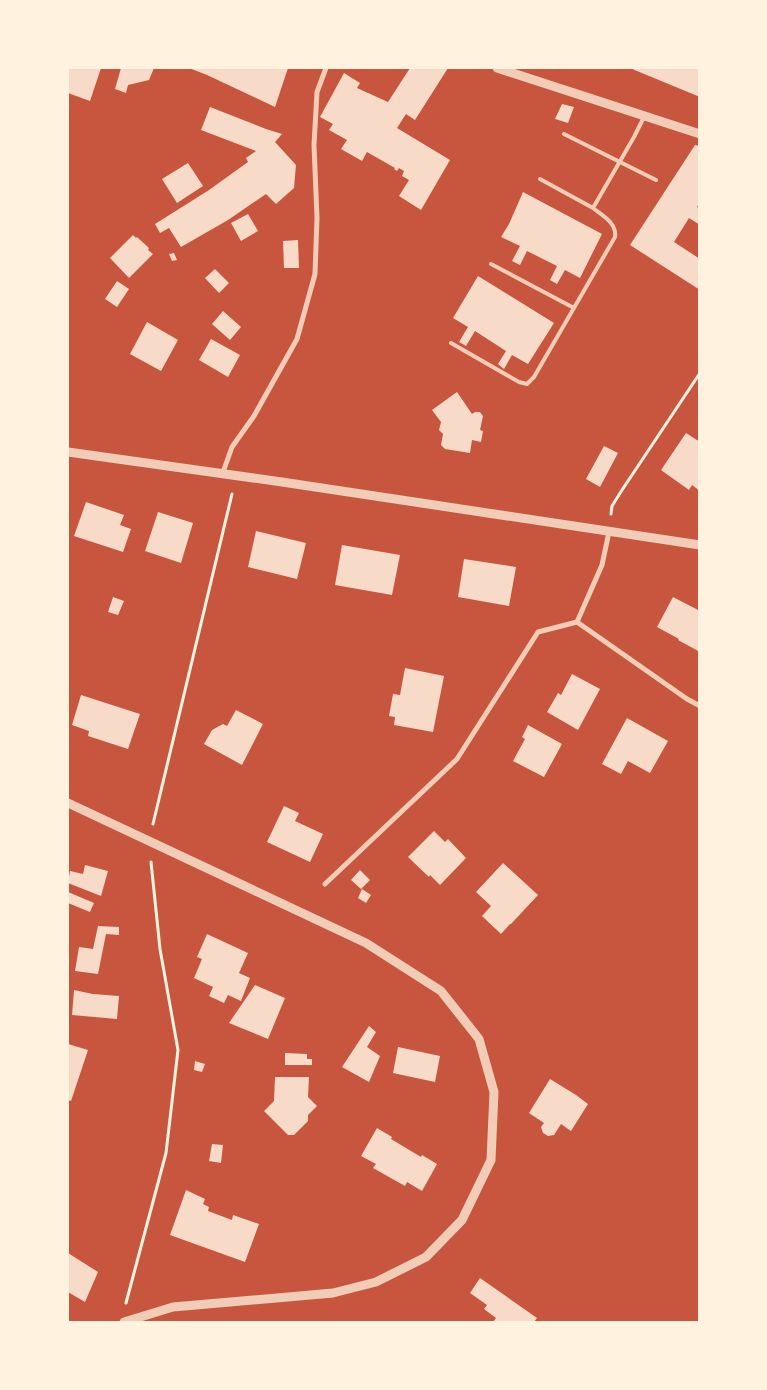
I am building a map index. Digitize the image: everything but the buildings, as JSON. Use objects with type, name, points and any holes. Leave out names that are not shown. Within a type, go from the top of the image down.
[{"type":"street","points":[[222,475],[232,448],[254,416],[297,338],[315,274],[317,218],[314,145],[316,101],[317,92],[326,68]]},
{"type":"street","points":[[497,68],[700,134]]},
{"type":"street","points":[[68,452],[700,545]]},
{"type":"street","points":[[577,622],[602,565],[609,532]]},
{"type":"street","points":[[325,884],[456,759],[538,632],[577,622],[686,699],[700,706]]},
{"type":"street","points":[[68,803],[366,943],[441,991],[479,1039],[494,1092],[491,1160],[462,1220],[426,1257],[376,1282],[333,1293],[173,1307],[124,1322]]},
{"type":"lane","points":[[593,208],[645,115]]},
{"type":"lane","points":[[564,134],[656,180]]},
{"type":"lane","points":[[451,343],[519,382],[527,384],[534,378],[615,237],[616,230],[613,225],[593,208],[540,179]]},
{"type":"lane","points":[[491,264],[574,308]]},
{"type":"path","points":[[609,532],[612,506],[700,373]]},
{"type":"path","points":[[126,1304],[166,1153],[178,1050],[160,950],[149,841],[236,476]]}]
